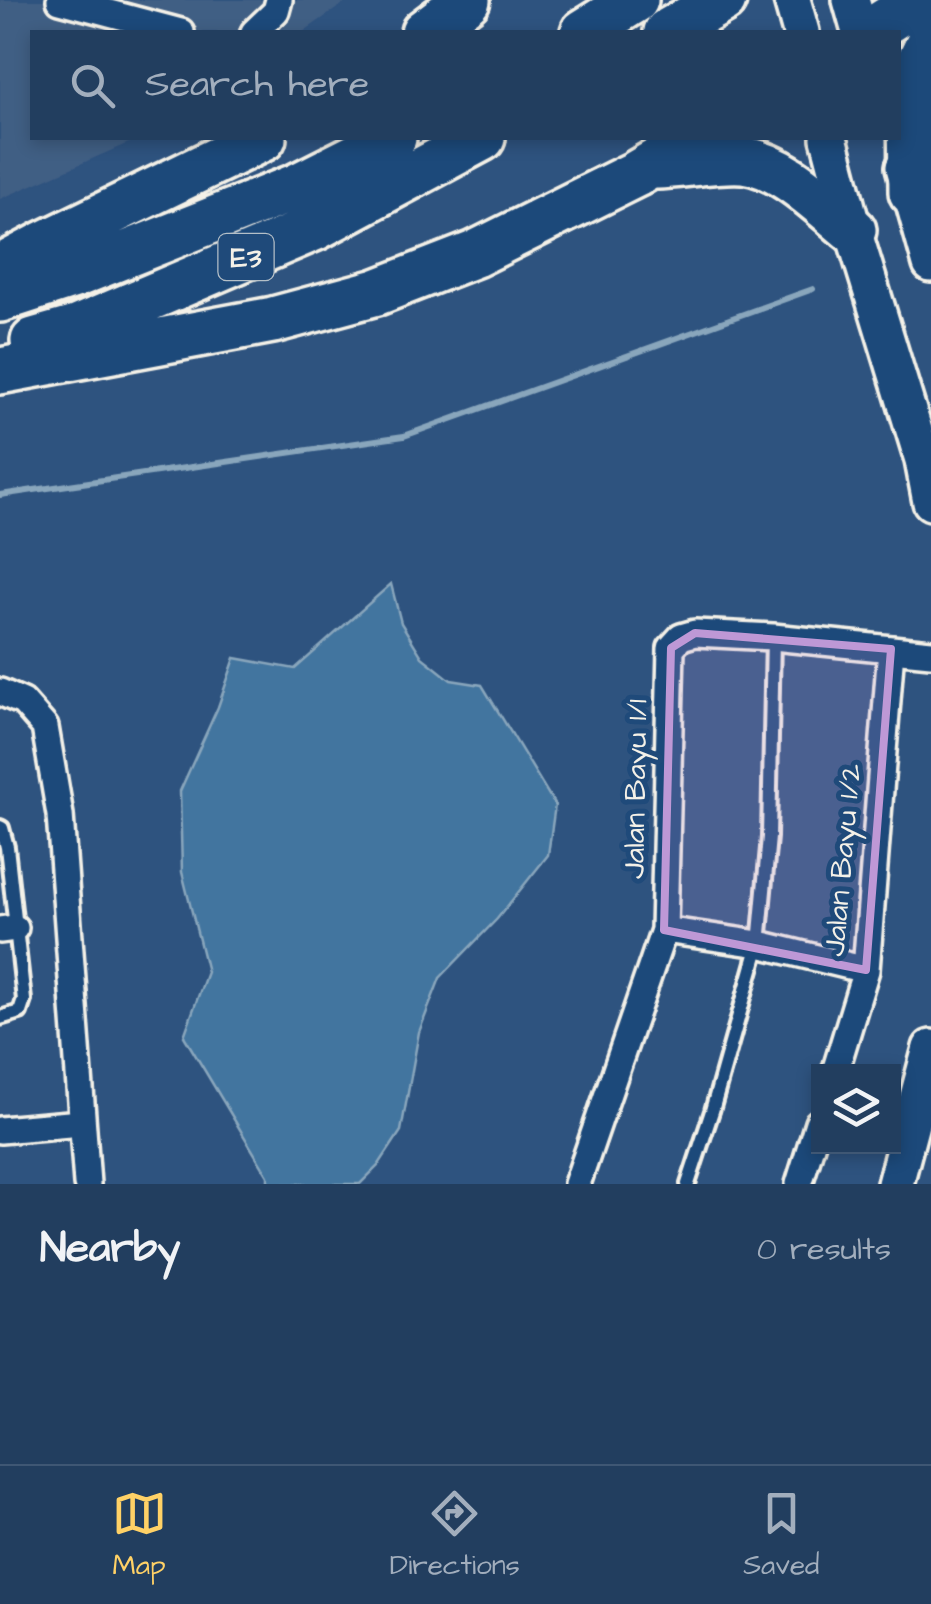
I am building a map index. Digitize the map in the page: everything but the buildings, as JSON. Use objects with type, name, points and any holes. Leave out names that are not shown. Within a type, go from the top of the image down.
[{"type":"highway","points":[[427,30],[467,0]]},
{"type":"highway","points":[[587,30],[635,0]]},
{"type":"highway","points":[[872,30],[919,0]]},
{"type":"highway","points":[[671,30],[722,1]]},
{"type":"highway","points":[[912,192],[911,100],[917,68],[931,38]]},
{"type":"highway","points":[[0,268],[259,140]]},
{"type":"highway","name":"E3","points":[[0,299],[74,275],[296,187],[389,140]]},
{"type":"highway","name":"E3","points":[[0,352],[76,329],[316,228],[478,140]]},
{"type":"highway","points":[[0,372],[273,320],[376,292],[474,254],[649,167],[694,140]]},
{"type":"highway","points":[[649,167],[744,160],[772,169],[805,190],[853,230]]},
{"type":"main road","points":[[792,0],[800,30]]},
{"type":"main road","points":[[851,0],[859,30]]},
{"type":"main road","points":[[830,140],[923,460],[931,502]]},
{"type":"main road","points":[[895,140],[931,264]]},
{"type":"main road","points":[[895,1184],[931,1048]]},
{"type":"street","points":[[60,0],[173,30]]},
{"type":"street","points":[[256,30],[276,10],[279,0]]},
{"type":"street","name":"Jalan Bayu 1/1","points":[[577,1184],[664,930],[671,648],[695,632],[931,653]]},
{"type":"street","name":"Jalan Bayu 1/2","points":[[837,1064],[866,970],[891,649]]},
{"type":"street","points":[[0,692],[22,702],[45,727],[60,815],[87,1184]]},
{"type":"street","points":[[664,930],[759,944],[866,970]]},
{"type":"street","points":[[0,1130],[81,1123]]},
{"type":"street","points":[[799,1184],[811,1145]]},
{"type":"lane","points":[[688,1184],[759,944],[769,837],[773,637]]},
{"type":"lane","points":[[0,827],[7,848],[7,929],[24,1000],[20,1012],[0,1018]]},
{"type":"highlighted area","points":[[695,633],[891,649],[866,970],[664,930],[671,648]]},
{"type":"shaded area","points":[[0,0],[349,0],[306,30],[30,30],[30,140],[135,140],[0,199]]},
{"type":"shaded area","points":[[391,584],[401,623],[422,657],[451,680],[482,685],[555,805],[548,855],[497,919],[440,978],[419,1032],[401,1131],[378,1166],[360,1184],[268,1184],[268,1176],[184,1036],[207,972],[182,872],[180,791],[218,707],[235,658],[295,669]]},
{"type":"waterway","points":[[0,495],[404,436],[813,289]]}]
